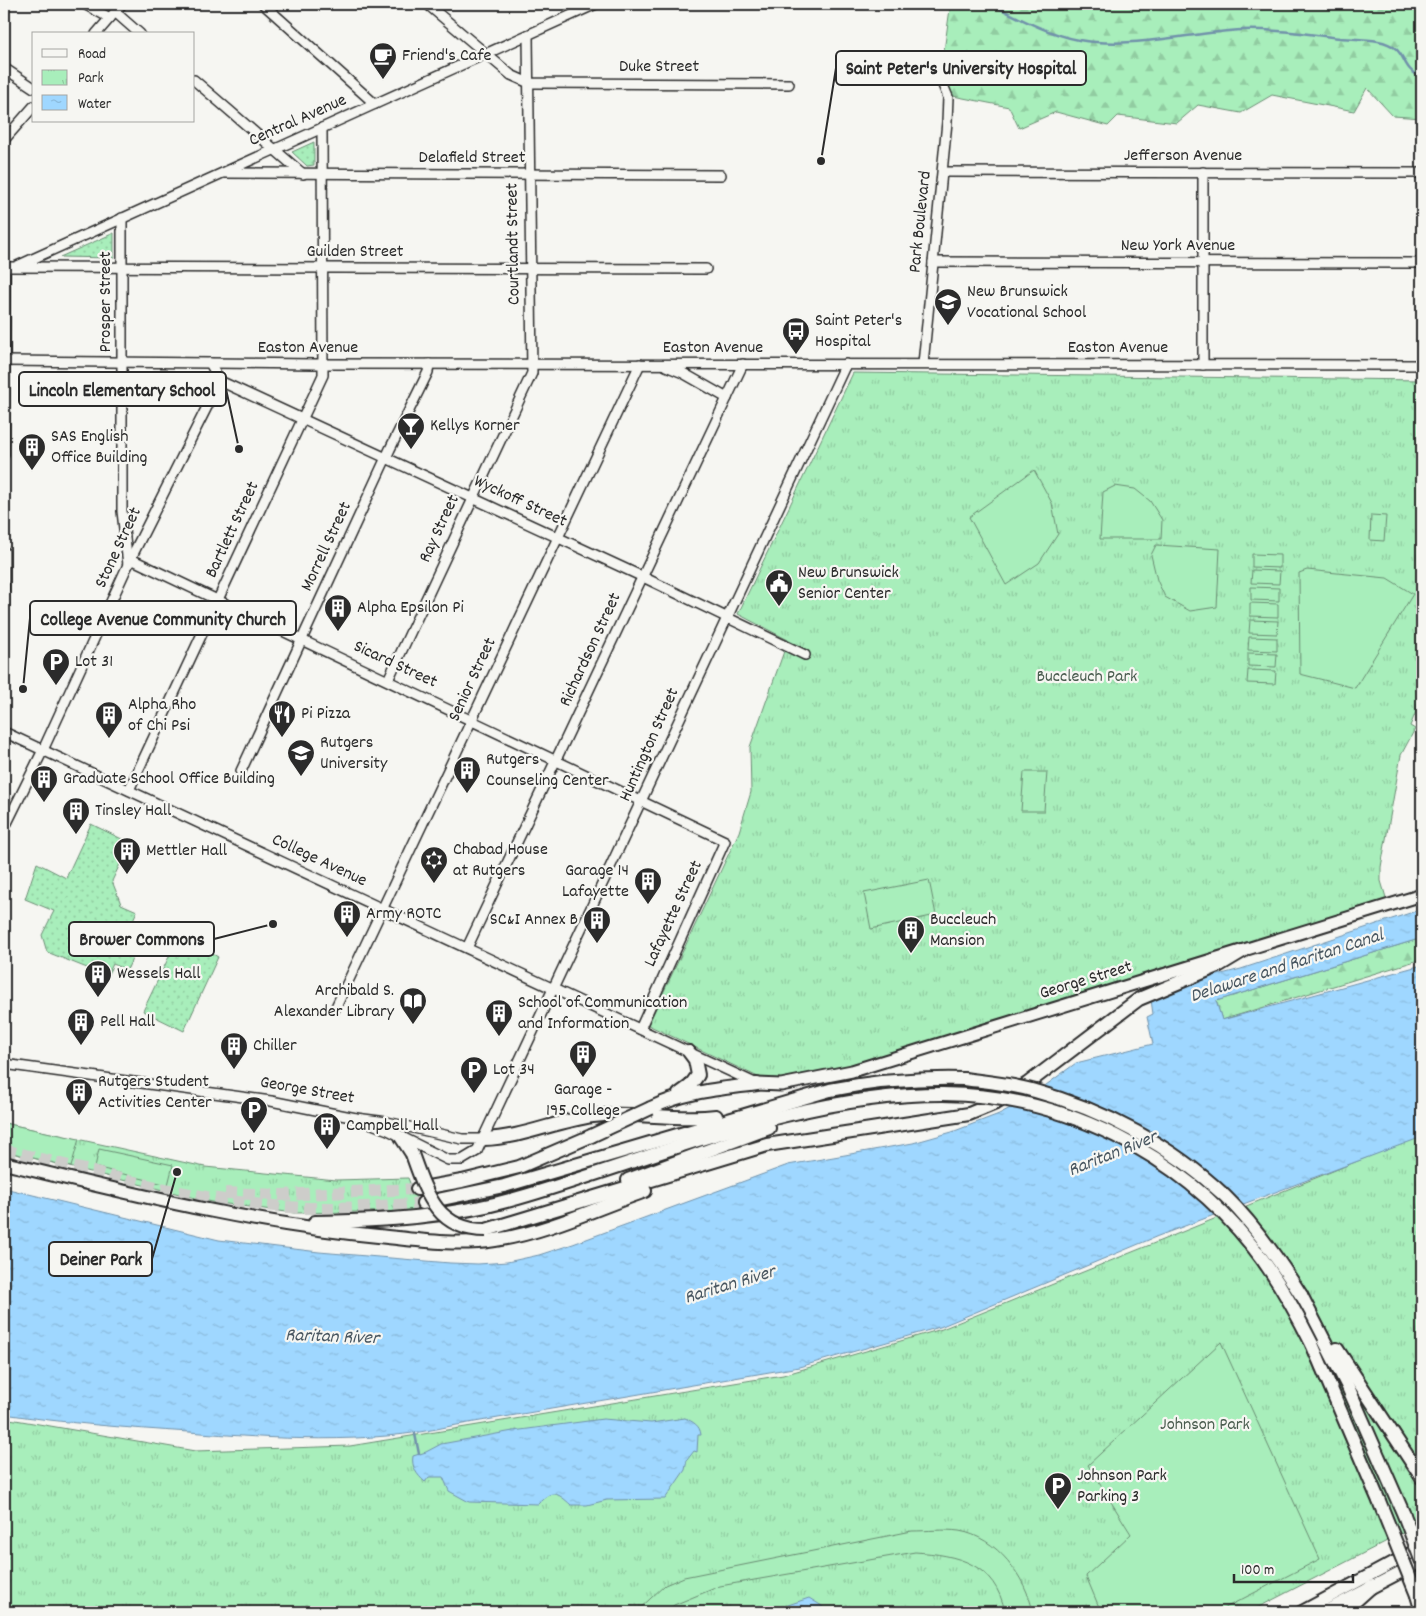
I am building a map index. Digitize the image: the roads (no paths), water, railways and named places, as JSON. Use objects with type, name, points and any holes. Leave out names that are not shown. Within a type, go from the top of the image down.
[{"type":"highway","points":[[401,1137],[412,1154],[426,1193],[441,1213],[461,1227],[472,1230],[502,1227],[549,1211],[767,1146],[969,1114],[998,1102],[1027,1084],[1139,999],[1218,966],[1243,951]]},
{"type":"highway","points":[[417,1189],[519,1168],[674,1097],[690,1086],[698,1075],[695,1060],[689,1052]]},
{"type":"highway","points":[[423,1203],[504,1186],[751,1111],[830,1090],[873,1081],[907,1078],[964,1079],[1033,1090],[1069,1101],[1106,1117],[1146,1138],[1185,1164],[1224,1196],[1265,1241],[1301,1295],[1330,1344],[1422,1478]]},
{"type":"highway","points":[[674,1097],[692,1092],[757,1084]]},
{"type":"highway","points":[[248,1219],[302,1223],[372,1222],[461,1211],[517,1198],[766,1120],[864,1099],[943,1094],[977,1094],[1050,1109],[1087,1122],[1145,1151],[1180,1176],[1235,1225],[1272,1272],[1312,1344],[1422,1608]]},
{"type":"highway","points":[[549,1211],[666,1165],[758,1132],[864,1099]]},
{"type":"highway","points":[[484,1139],[512,1137],[592,1116],[699,1118],[751,1111]]},
{"type":"highway","points":[[4,1163],[248,1219],[350,1233],[444,1242],[495,1240],[534,1231],[767,1146]]},
{"type":"highway","points":[[1330,1344],[1404,1515],[1422,1562]]},
{"type":"highway","points":[[1343,1612],[1372,1586]]},
{"type":"highway","points":[[1417,1595],[1422,1612]]},
{"type":"main road","name":"George Street","points":[[757,1084],[781,1085],[852,1071],[1422,895]]},
{"type":"main road","points":[[1300,1612],[1422,1548]]},
{"type":"main road","points":[[1324,1612],[1422,1562]]},
{"type":"street","points":[[84,4],[112,15],[137,32]]},
{"type":"street","points":[[98,32],[122,4]]},
{"type":"street","points":[[262,4],[375,104]]},
{"type":"street","points":[[427,4],[511,75],[530,83]]},
{"type":"street","name":"Central Avenue","points":[[8,267],[122,218],[528,35],[582,6],[596,4]]},
{"type":"street","name":"Courtlandt Street","points":[[528,35],[532,364]]},
{"type":"street","points":[[4,68],[32,87]]},
{"type":"street","points":[[195,81],[303,174]]},
{"type":"street","name":"Duke Street","points":[[530,83],[789,84]]},
{"type":"street","name":"Park Boulevard","points":[[923,364],[943,172],[948,97],[943,85]]},
{"type":"street","points":[[4,140],[32,108]]},
{"type":"street","name":"Bartlett Street","points":[[129,790],[323,375],[322,128]]},
{"type":"street","name":"Jefferson Avenue","points":[[943,172],[1422,173]]},
{"type":"street","points":[[1203,172],[1203,365]]},
{"type":"street","name":"Delafield Street","points":[[222,173],[721,174]]},
{"type":"street","name":"Prosper Street","points":[[122,218],[122,511],[130,562]]},
{"type":"street","name":"New York Avenue","points":[[933,262],[1422,263]]},
{"type":"street","points":[[4,455],[4,360],[8,267]]},
{"type":"street","name":"Guilden Street","points":[[8,267],[706,269]]},
{"type":"street","name":"Easton Avenue","points":[[4,360],[123,363],[323,364],[1422,365]]},
{"type":"street","points":[[210,363],[220,381]]},
{"type":"street","name":"Morrell Street","points":[[241,771],[428,372],[429,364]]},
{"type":"street","name":"Ray Street","points":[[388,680],[532,373],[532,364]]},
{"type":"street","name":"Senior Street","points":[[334,1009],[640,364]]},
{"type":"street","points":[[661,364],[683,373],[727,398]]},
{"type":"street","name":"Richardson Street","points":[[467,948],[743,364]]},
{"type":"street","name":"Huntington Street","points":[[356,1118],[401,1137],[441,1158],[456,1161],[467,1158],[477,1151],[642,802],[688,697],[728,617],[846,364]]},
{"type":"street","name":"Stone Street","points":[[4,829],[43,750],[130,562],[220,381]]},
{"type":"street","name":"Wyckoff Street","points":[[220,381],[387,457],[805,655]]},
{"type":"street","points":[[4,551],[4,608]]},
{"type":"street","name":"Sicard Street","points":[[130,562],[388,680],[725,841]]},
{"type":"street","name":"College Avenue","points":[[4,732],[757,1084]]},
{"type":"street","name":"Lafayette Street","points":[[640,1029],[725,841]]},
{"type":"street","name":"George Street","points":[[4,1064],[271,1101],[356,1118],[387,1122],[462,1139],[484,1139]]},
{"type":"water","points":[[1422,909],[1422,938],[1216,1001],[1222,1020],[1422,965],[1422,1137],[1158,1236],[940,1327],[799,1367],[420,1432],[387,1436],[320,1439],[253,1437],[96,1425],[4,1414],[4,1188],[219,1240],[319,1252],[450,1263],[507,1262],[539,1255],[573,1244],[788,1165],[913,1143],[952,1132],[999,1114],[1027,1099],[1076,1063],[1153,1044],[1147,1017],[1153,1014],[1151,1000],[1212,974],[1218,975],[1241,969]]},
{"type":"water","points":[[685,1418],[696,1424],[699,1429],[701,1435],[698,1435],[697,1452],[694,1451],[687,1460],[685,1470],[665,1499],[607,1500],[587,1505],[571,1505],[562,1497],[551,1494],[538,1504],[469,1502],[449,1491],[443,1477],[429,1477],[425,1482],[417,1474],[413,1464],[413,1456],[441,1444],[513,1431],[603,1419],[651,1423]]},
{"type":"water","points":[[809,1598],[822,1606],[825,1612],[779,1612],[788,1605]]},
{"type":"waterway","points":[[991,4],[1056,34],[1079,40],[1099,42],[1140,42],[1242,30],[1291,32],[1378,41],[1395,48],[1410,69],[1422,77]]},
{"type":"waterway","points":[[415,1434],[419,1454]]},
{"type":"tunnel","points":[[4,1150],[165,1189],[230,1201],[283,1207],[323,1208],[423,1203]]},
{"type":"tunnel","points":[[225,1193],[282,1195],[417,1189]]},
{"type":"place","name":"Friend's Cafe","points":[[383,80]]},
{"type":"place","name":"Saint Peter's University Hospital","points":[[821,161]]},
{"type":"place","name":"New Brunswick Vocational School","points":[[948,326]]},
{"type":"place","name":"Saint Peter's Hospital","points":[[796,355]]},
{"type":"place","name":"Lincoln Elementary School","points":[[239,449]]},
{"type":"place","name":"Kellys Korner","points":[[411,450]]},
{"type":"place","name":"SAS English Office Building","points":[[32,471]]},
{"type":"place","name":"New Brunswick Senior Center","points":[[779,607]]},
{"type":"place","name":"Alpha Epsilon Pi","points":[[338,632]]},
{"type":"place","name":"Lot 31","points":[[56,686]]},
{"type":"place","name":"College Avenue Community Church","points":[[23,689]]},
{"type":"place","name":"Pi Pizza","points":[[282,738]]},
{"type":"place","name":"Alpha Rho of Chi Psi","points":[[109,739]]},
{"type":"place","name":"Rutgers University","points":[[301,777]]},
{"type":"place","name":"Rutgers Counseling Center","points":[[467,794]]},
{"type":"place","name":"Graduate School Office Building","points":[[44,803]]},
{"type":"place","name":"Tinsley Hall","points":[[76,835]]},
{"type":"place","name":"Mettler Hall","points":[[127,875]]},
{"type":"place","name":"Chabad House at Rutgers","points":[[434,884]]},
{"type":"place","name":"Garage 14 Lafayette","points":[[648,905]]},
{"type":"place","name":"Brower Commons","points":[[273,924]]},
{"type":"place","name":"Army ROTC","points":[[347,938]]},
{"type":"place","name":"SC&I Annex B","points":[[597,944]]},
{"type":"place","name":"Buccleuch Mansion","points":[[911,954]]},
{"type":"place","name":"Wessels Hall","points":[[98,998]]},
{"type":"place","name":"Archibald S. Alexander Library","points":[[413,1025]]},
{"type":"place","name":"School of Communication and Information","points":[[499,1037]]},
{"type":"place","name":"Pell Hall","points":[[81,1046]]},
{"type":"place","name":"Chiller","points":[[234,1070]]},
{"type":"place","name":"Garage - 195 College","points":[[583,1078]]},
{"type":"place","name":"Lot 34","points":[[474,1094]]},
{"type":"place","name":"Rutgers Student Activities Center","points":[[79,1116]]},
{"type":"place","name":"Lot 20","points":[[254,1134]]},
{"type":"place","name":"Campbell Hall","points":[[327,1150]]},
{"type":"place","name":"Deiner Park","points":[[177,1172]]},
{"type":"place","name":"Johnson Park Parking 3","points":[[1058,1510]]},
{"type":"park label","name":"Buccleuch Park","points":[[1087,677]]},
{"type":"park label","name":"Johnson Park","points":[[1205,1425]]},
{"type":"water label","name":"Delaware and Raritan Canal","points":[[1287,967]]},
{"type":"water label","name":"Raritan River","points":[[1113,1155]]},
{"type":"water label","name":"Raritan River","points":[[730,1286]]},
{"type":"water label","name":"Raritan River","points":[[332,1338]]}]
